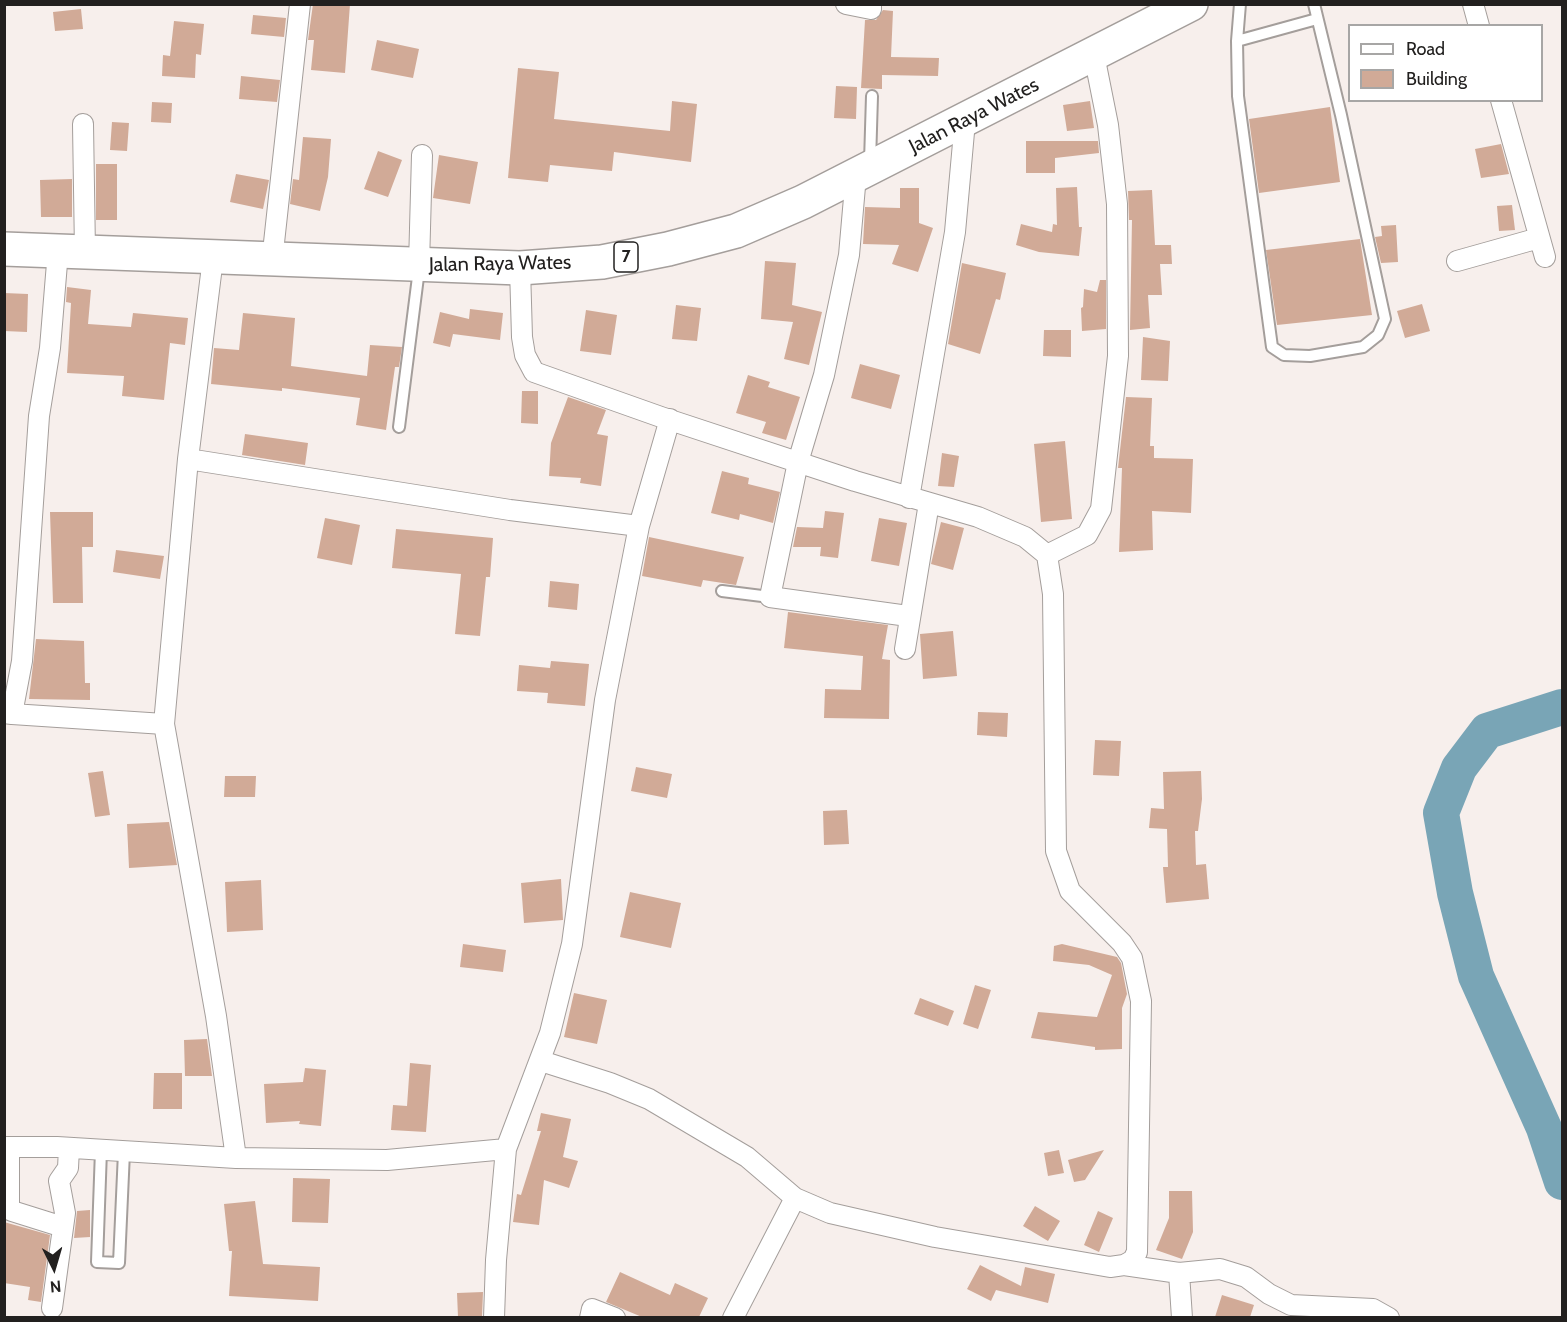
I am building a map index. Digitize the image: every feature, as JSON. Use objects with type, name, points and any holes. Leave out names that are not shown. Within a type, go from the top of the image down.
[{"type":"highway","name":"Jalan Raya Wates","points":[[4,249],[272,261],[519,268],[602,262],[668,249],[736,231],[964,121],[1191,4]]},
{"type":"street","points":[[272,261],[300,4]]},
{"type":"street","points":[[846,4],[871,9],[871,4]]},
{"type":"street","points":[[1473,4],[1478,24]]},
{"type":"street","points":[[1047,555],[1087,535],[1101,509],[1118,356],[1117,204],[1108,125],[1094,55]]},
{"type":"street","points":[[1502,102],[1545,257]]},
{"type":"street","points":[[909,498],[955,232],[964,121]]},
{"type":"street","points":[[83,124],[71,251],[50,348],[39,416],[22,661],[8,714],[164,724]]},
{"type":"street","points":[[419,266],[422,155]]},
{"type":"street","points":[[863,171],[849,255],[824,375],[798,462],[770,597],[908,616]]},
{"type":"street","points":[[1457,261],[1539,238]]},
{"type":"street","points":[[213,258],[188,459],[164,724],[216,1016],[236,1158]]},
{"type":"street","points":[[519,268],[522,337],[525,355],[534,372],[798,462],[909,498],[978,517],[1025,537],[1047,555],[1053,594],[1056,851],[1070,891],[1122,943],[1132,958],[1141,1001],[1137,1252],[1133,1260],[1124,1265]]},
{"type":"street","points":[[494,1317],[496,1260],[506,1149],[541,1061],[572,944],[605,700],[639,526],[670,419]]},
{"type":"street","points":[[188,459],[510,510],[639,526]]},
{"type":"street","points":[[904,649],[929,503]]},
{"type":"street","points":[[541,1061],[649,1099],[747,1157],[795,1198],[830,1213],[935,1237],[1110,1267],[1124,1265],[1179,1272],[1220,1269],[1246,1277],[1269,1294],[1291,1305],[1373,1309],[1389,1317]]},
{"type":"street","points":[[63,1227],[12,1211],[9,1205],[7,1147],[69,1148],[236,1158],[387,1160],[506,1149]]},
{"type":"street","points":[[52,1308],[65,1210],[59,1187],[61,1177],[68,1168],[69,1148]]},
{"type":"street","points":[[733,1317],[795,1198]]},
{"type":"street","points":[[1179,1272],[1182,1317]]},
{"type":"street","points":[[590,1317],[592,1309],[615,1317]]},
{"type":"lane","points":[[1240,4],[1237,41],[1238,96],[1272,347],[1284,355],[1310,356],[1363,347],[1378,335],[1384,319],[1344,127],[1314,4]]},
{"type":"lane","points":[[1237,41],[1317,19]]},
{"type":"lane","points":[[863,171],[872,96]]},
{"type":"lane","points":[[399,427],[419,266]]},
{"type":"lane","points":[[722,591],[770,597]]},
{"type":"lane","points":[[101,1150],[97,1262],[118,1263],[124,1152]]},
{"type":"building","points":[[313,4],[350,4],[345,73],[311,70],[314,40],[308,40]]},
{"type":"building","points":[[81,9],[83,29],[55,31],[53,12]]},
{"type":"building","points":[[883,10],[893,11],[891,57],[939,58],[938,76],[882,75],[882,89],[861,88],[865,20],[876,20]]},
{"type":"building","points":[[253,15],[286,18],[284,37],[251,34]]},
{"type":"building","points":[[174,21],[204,24],[201,55],[196,54],[195,78],[162,76],[163,55],[170,56]]},
{"type":"building","points":[[377,40],[419,49],[413,78],[371,70]]},
{"type":"building","points":[[518,68],[559,72],[554,119],[670,131],[672,101],[697,104],[691,162],[614,152],[612,171],[550,165],[548,182],[508,178]]},
{"type":"building","points":[[241,76],[280,80],[277,102],[239,99]]},
{"type":"building","points":[[836,86],[857,87],[856,119],[834,118]]},
{"type":"building","points":[[1090,101],[1094,128],[1067,131],[1063,105]]},
{"type":"building","points":[[152,102],[172,103],[171,123],[151,122]]},
{"type":"building","points":[[1330,107],[1340,182],[1259,193],[1249,119]]},
{"type":"building","points":[[112,122],[129,123],[127,151],[110,150]]},
{"type":"building","points":[[303,137],[331,139],[328,177],[320,211],[290,204],[293,179],[299,180]]},
{"type":"building","points":[[1026,141],[1098,141],[1099,153],[1055,158],[1055,173],[1026,173]]},
{"type":"building","points":[[1501,144],[1509,174],[1481,178],[1475,149]]},
{"type":"building","points":[[378,151],[402,160],[388,197],[364,189]]},
{"type":"building","points":[[439,155],[478,162],[470,204],[433,198]]},
{"type":"building","points":[[96,164],[117,164],[117,220],[96,220]]},
{"type":"building","points":[[236,174],[269,180],[263,209],[230,202]]},
{"type":"building","points":[[72,179],[72,217],[41,217],[40,180]]},
{"type":"building","points":[[1077,187],[1079,227],[1082,227],[1079,256],[1039,252],[1016,245],[1021,224],[1052,232],[1053,224],[1057,225],[1056,188]]},
{"type":"building","points":[[900,188],[919,188],[919,223],[933,228],[918,272],[892,264],[899,245],[863,244],[865,207],[900,208]]},
{"type":"building","points":[[1152,190],[1155,245],[1171,245],[1172,264],[1160,264],[1162,295],[1148,295],[1150,328],[1130,330],[1132,220],[1129,220],[1128,191]]},
{"type":"building","points":[[1512,205],[1515,230],[1499,231],[1497,206]]},
{"type":"building","points":[[1396,225],[1398,262],[1381,263],[1375,237],[1382,236],[1381,226]]},
{"type":"building","points":[[1360,239],[1372,315],[1277,325],[1266,250]]},
{"type":"building","points":[[765,261],[796,263],[792,305],[822,312],[809,365],[784,359],[793,322],[761,319]]},
{"type":"building","points":[[962,263],[1006,273],[1000,300],[996,299],[980,354],[948,344]]},
{"type":"building","points":[[1100,280],[1106,280],[1106,329],[1082,331],[1081,308],[1083,307],[1084,289],[1097,292]]},
{"type":"building","points":[[67,287],[91,290],[88,324],[131,327],[133,313],[188,318],[185,345],[170,343],[164,400],[122,396],[124,376],[67,373],[71,303],[66,302]]},
{"type":"building","points":[[4,293],[28,294],[27,332],[4,331]]},
{"type":"building","points":[[1422,304],[1430,331],[1405,338],[1397,311]]},
{"type":"building","points":[[676,305],[701,308],[697,341],[672,339]]},
{"type":"building","points":[[470,309],[503,313],[500,340],[453,334],[450,347],[433,343],[440,312],[469,319]]},
{"type":"building","points":[[586,310],[617,315],[611,355],[580,351]]},
{"type":"building","points":[[243,313],[295,318],[291,366],[367,376],[370,345],[402,347],[399,367],[395,367],[386,430],[356,425],[360,398],[282,388],[282,391],[211,384],[214,348],[239,350]]},
{"type":"building","points":[[1044,330],[1071,330],[1071,357],[1043,356]]},
{"type":"building","points":[[1143,337],[1170,341],[1168,381],[1141,380]]},
{"type":"building","points":[[860,364],[900,375],[891,409],[851,398]]},
{"type":"building","points":[[748,375],[770,382],[768,387],[800,397],[786,440],[762,433],[766,422],[736,413]]},
{"type":"building","points":[[522,391],[538,391],[538,424],[521,423]]},
{"type":"building","points":[[568,397],[606,410],[597,434],[608,436],[601,486],[580,483],[581,478],[549,476],[551,443]]},
{"type":"building","points":[[1126,397],[1152,398],[1150,446],[1154,446],[1154,458],[1193,459],[1191,513],[1152,511],[1153,550],[1119,552],[1122,468],[1118,468]]},
{"type":"building","points":[[245,434],[308,443],[305,465],[242,455]]},
{"type":"building","points":[[1065,441],[1072,519],[1041,522],[1034,444]]},
{"type":"building","points":[[942,453],[959,456],[954,487],[938,486]]},
{"type":"building","points":[[722,471],[749,478],[748,484],[780,492],[773,523],[740,514],[739,520],[711,513]]},
{"type":"building","points":[[825,511],[844,513],[838,558],[820,556],[821,547],[793,547],[797,527],[823,528]]},
{"type":"building","points":[[50,512],[93,512],[93,547],[82,547],[83,603],[53,603]]},
{"type":"building","points":[[325,518],[360,525],[352,565],[317,558]]},
{"type":"building","points":[[879,518],[907,523],[899,566],[871,561]]},
{"type":"building","points":[[941,522],[964,528],[953,570],[931,564]]},
{"type":"building","points":[[396,529],[493,538],[490,577],[486,577],[480,636],[455,634],[461,574],[392,568]]},
{"type":"building","points":[[649,537],[744,557],[736,585],[703,580],[701,587],[642,576]]},
{"type":"building","points":[[116,550],[164,556],[160,579],[113,572]]},
{"type":"building","points":[[550,581],[579,584],[577,610],[548,607]]},
{"type":"building","points":[[788,612],[888,625],[882,659],[890,660],[889,719],[824,718],[825,689],[861,690],[863,656],[784,648]]},
{"type":"building","points":[[953,631],[957,676],[923,679],[920,634]]},
{"type":"building","points":[[36,639],[84,641],[85,683],[90,683],[90,700],[29,699]]},
{"type":"building","points":[[551,661],[589,664],[585,706],[547,703],[548,693],[517,691],[519,665],[550,668]]},
{"type":"building","points":[[978,712],[1008,713],[1007,737],[977,735]]},
{"type":"building","points":[[1095,740],[1121,741],[1119,776],[1093,775]]},
{"type":"building","points":[[636,767],[672,774],[667,798],[631,791]]},
{"type":"building","points":[[103,771],[110,815],[95,817],[88,773]]},
{"type":"building","points":[[1201,771],[1202,799],[1198,831],[1195,831],[1196,865],[1206,864],[1209,899],[1166,903],[1163,867],[1168,867],[1167,829],[1149,828],[1151,808],[1164,809],[1163,772]]},
{"type":"building","points":[[225,776],[256,776],[255,797],[224,797]]},
{"type":"building","points":[[847,810],[849,844],[824,845],[823,811]]},
{"type":"building","points":[[169,822],[177,865],[129,868],[127,824]]},
{"type":"building","points":[[561,879],[563,920],[524,923],[521,883]]},
{"type":"building","points":[[261,880],[263,930],[227,932],[225,882]]},
{"type":"building","points":[[630,892],[681,903],[671,948],[620,937]]},
{"type":"building","points":[[463,944],[506,950],[503,972],[460,967]]},
{"type":"building","points":[[1062,944],[1117,957],[1121,963],[1127,994],[1122,1008],[1122,1049],[1095,1050],[1095,1047],[1031,1038],[1038,1012],[1097,1017],[1112,975],[1089,965],[1053,961],[1054,946]]},
{"type":"building","points":[[975,985],[991,990],[978,1029],[963,1024]]},
{"type":"building","points":[[574,993],[607,1000],[597,1044],[564,1037]]},
{"type":"building","points":[[920,998],[954,1011],[948,1026],[914,1014]]},
{"type":"building","points":[[207,1039],[212,1076],[185,1076],[184,1040]]},
{"type":"building","points":[[410,1063],[431,1065],[426,1132],[391,1130],[393,1105],[407,1106]]},
{"type":"building","points":[[305,1068],[326,1070],[321,1126],[299,1124],[300,1121],[266,1123],[264,1084],[303,1082]]},
{"type":"building","points":[[154,1073],[182,1073],[182,1109],[153,1109]]},
{"type":"building","points":[[541,1113],[571,1119],[563,1157],[578,1161],[569,1188],[544,1180],[539,1225],[513,1222],[517,1194],[521,1195],[541,1131],[537,1131]]},
{"type":"building","points":[[1059,1150],[1064,1173],[1048,1176],[1044,1153]]},
{"type":"building","points":[[1104,1150],[1085,1180],[1074,1182],[1068,1160]]},
{"type":"building","points":[[293,1178],[330,1179],[328,1223],[292,1222]]},
{"type":"building","points":[[1169,1191],[1192,1191],[1193,1232],[1182,1259],[1156,1250],[1169,1218]]},
{"type":"building","points":[[255,1201],[263,1264],[320,1267],[318,1301],[229,1296],[232,1251],[229,1251],[224,1204]]},
{"type":"building","points":[[1035,1206],[1060,1221],[1048,1241],[1023,1226]]},
{"type":"building","points":[[90,1210],[90,1237],[74,1238],[77,1211]]},
{"type":"building","points":[[1098,1211],[1113,1218],[1099,1252],[1084,1245]]},
{"type":"building","points":[[4,1222],[50,1235],[41,1302],[28,1300],[30,1287],[4,1283]]},
{"type":"building","points":[[980,1265],[1021,1286],[1025,1267],[1055,1274],[1048,1303],[996,1290],[991,1301],[967,1289]]},
{"type":"building","points":[[620,1272],[670,1295],[675,1283],[708,1298],[699,1317],[642,1317],[606,1302]]},
{"type":"building","points":[[483,1292],[482,1317],[458,1317],[457,1293]]},
{"type":"building","points":[[1222,1295],[1254,1305],[1250,1317],[1215,1317]]},
{"type":"waterway","points":[[1562,707],[1487,731],[1459,768],[1441,813],[1455,893],[1476,976],[1544,1128],[1562,1182]]}]
